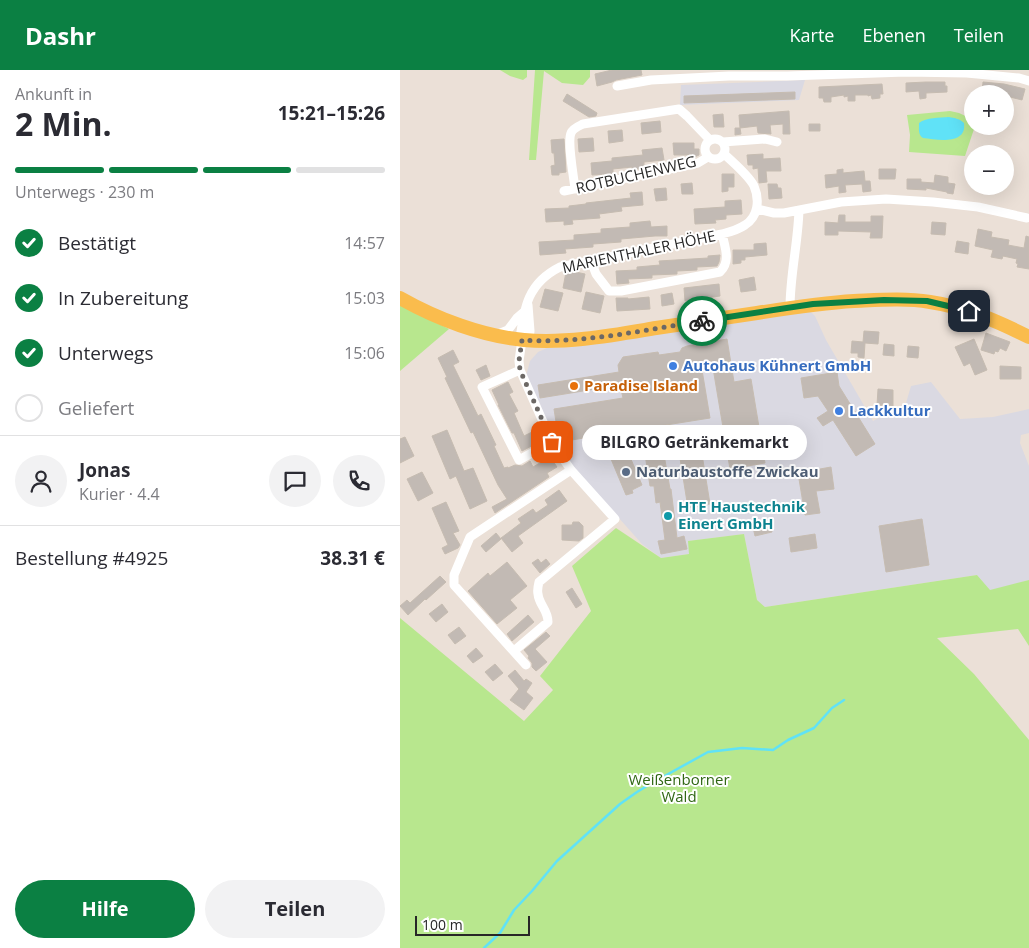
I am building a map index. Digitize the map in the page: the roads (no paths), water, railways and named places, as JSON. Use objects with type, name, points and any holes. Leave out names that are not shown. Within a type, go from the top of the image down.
[{"type":"main road","points":[[400,298],[462,326],[524,340],[571,340],[820,304],[900,300],[927,301],[969,311],[994,320],[1029,337]]},
{"type":"street","points":[[617,86],[651,80],[906,71],[967,73],[1019,78],[1029,81]]},
{"type":"street","points":[[576,189],[570,134],[575,128],[583,124],[679,109],[710,140]]},
{"type":"street","points":[[722,142],[725,150],[721,158],[708,157],[705,151],[710,140],[718,139],[722,142],[765,139],[776,142]]},
{"type":"street","points":[[724,154],[754,186],[757,209],[774,213],[841,202],[886,200],[933,202],[978,207],[1028,219]]},
{"type":"street","name":"ROTBUCHENWEG","points":[[564,191],[698,163],[708,157]]},
{"type":"street","name":"MARIENTHALER HÖHE","points":[[524,340],[524,312],[536,285],[549,272],[560,267],[722,234],[746,225],[757,209]]},
{"type":"street","points":[[790,308],[790,291],[798,233],[799,210]]},
{"type":"street","points":[[591,261],[596,274],[609,291],[620,291],[720,272],[724,268],[726,255],[722,234]]},
{"type":"street","points":[[514,651],[548,622],[548,615],[537,592],[539,582],[615,519],[571,470],[552,442],[520,370],[519,361],[524,340],[530,331],[528,303]]},
{"type":"street","name":"MARIENTHALER HÖHE","points":[[496,335],[508,330],[524,312]]},
{"type":"street","points":[[520,370],[482,387],[519,460],[552,442]]},
{"type":"street","points":[[526,665],[454,585],[454,575],[470,537],[571,470]]},
{"type":"water","points":[[949,117],[957,119],[964,123],[964,130],[961,135],[950,140],[923,138],[919,132],[919,123],[929,119]]},
{"type":"waterway","points":[[484,948],[500,933],[514,910],[557,861],[620,804],[637,792],[708,752],[742,748],[773,750],[788,740],[814,728],[832,708],[844,700]]},
{"type":"place","name":"Autohaus Kühnert GmbH","points":[[673,366]]},
{"type":"place","name":"Paradise Island","points":[[574,386]]},
{"type":"place","name":"Lackkultur","points":[[839,411]]},
{"type":"place","name":"BILGRO Getränkemarkt","points":[[552,442]]},
{"type":"place","name":"Naturbaustoffe Zwickau","points":[[626,472]]},
{"type":"place","name":"HTE Haustechnik Einert GmbH","points":[[668,516]]},
{"type":"park label","name":"Weißenborner Wald","points":[[679,788]]}]
